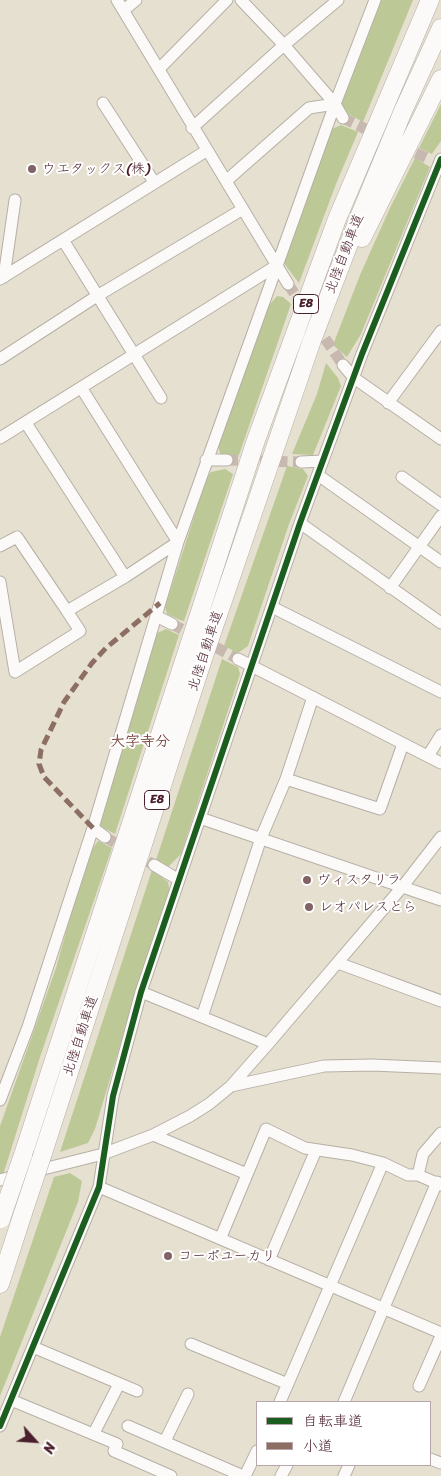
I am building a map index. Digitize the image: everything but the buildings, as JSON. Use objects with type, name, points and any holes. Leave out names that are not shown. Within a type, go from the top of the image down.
[{"type":"highway","points":[[381,112],[423,0]]},
{"type":"highway","name":"北陸自動車道","points":[[1,1221],[256,440],[337,219],[430,0]]},
{"type":"highway","name":"北陸自動車道","points":[[0,1284],[274,447],[360,215],[403,111],[441,28]]},
{"type":"highway","points":[[274,447],[289,416],[336,293],[392,174],[441,79]]},
{"type":"street","points":[[116,0],[124,10],[192,128],[288,284]]},
{"type":"street","points":[[124,10],[136,0]]},
{"type":"street","points":[[159,69],[227,0]]},
{"type":"street","points":[[241,0],[284,45],[335,104],[343,118]]},
{"type":"street","points":[[192,128],[284,45],[338,0]]},
{"type":"street","points":[[0,1100],[28,1028],[93,828],[178,542],[276,266],[375,0]]},
{"type":"street","points":[[103,103],[154,182]]},
{"type":"street","points":[[226,181],[309,108],[335,104]]},
{"type":"street","points":[[2,278],[206,151]]},
{"type":"street","points":[[0,1426],[99,1187],[113,1096],[141,992],[300,523],[438,162]]},
{"type":"street","points":[[2,278],[16,200]]},
{"type":"street","points":[[0,359],[97,296],[243,209]]},
{"type":"street","points":[[63,240],[161,398]]},
{"type":"street","points":[[0,438],[82,389],[276,266]]},
{"type":"street","points":[[388,403],[441,331]]},
{"type":"street","points":[[343,365],[354,378],[441,439]]},
{"type":"street","points":[[82,389],[178,542]]},
{"type":"street","points":[[26,423],[125,577]]},
{"type":"street","points":[[206,460],[227,460]]},
{"type":"street","points":[[301,462],[323,461]]},
{"type":"street","points":[[318,476],[441,562]]},
{"type":"street","points":[[402,477],[441,505]]},
{"type":"street","points":[[390,588],[441,516]]},
{"type":"street","points":[[300,523],[441,623]]},
{"type":"street","points":[[0,546],[17,538],[80,631],[15,672],[0,582]]},
{"type":"street","points":[[67,611],[125,577],[178,542]]},
{"type":"street","points":[[272,607],[441,692]]},
{"type":"street","points":[[156,616],[172,624]]},
{"type":"street","points":[[238,659],[441,763]]},
{"type":"street","points":[[202,1017],[261,838],[286,779],[313,697]]},
{"type":"street","points":[[428,756],[441,735]]},
{"type":"street","points":[[286,779],[380,809],[403,744]]},
{"type":"street","points":[[200,818],[441,900]]},
{"type":"street","points":[[93,828],[105,837]]},
{"type":"street","points":[[0,1180],[103,1154],[153,1135],[190,1116],[231,1086],[338,964],[441,837]]},
{"type":"street","points":[[154,866],[179,880]]},
{"type":"street","points":[[338,964],[441,1001]]},
{"type":"street","points":[[141,992],[268,1044]]},
{"type":"street","points":[[231,1086],[324,1066],[372,1065],[441,1068]]},
{"type":"street","points":[[221,1237],[266,1129],[305,1148],[383,1163],[408,1175],[418,1175],[439,1183],[383,1308],[344,1401]]},
{"type":"street","points":[[418,1175],[423,1154],[441,1133]]},
{"type":"street","points":[[153,1135],[247,1174]]},
{"type":"street","points":[[269,1260],[316,1150]]},
{"type":"street","points":[[280,1401],[383,1163]]},
{"type":"street","points":[[99,1187],[221,1237],[269,1260],[441,1334],[419,1386]]},
{"type":"street","points":[[191,1344],[288,1384]]},
{"type":"street","points":[[33,1347],[137,1391]]},
{"type":"street","points":[[94,1434],[119,1384]]},
{"type":"street","points":[[165,1441],[188,1394]]},
{"type":"street","points":[[11,1400],[117,1444],[114,1451],[171,1476]]},
{"type":"street","points":[[128,1426],[244,1476],[256,1453]]},
{"type":"green space","points":[[380,0],[413,0],[363,122],[347,113],[341,102]]},
{"type":"green space","points":[[441,104],[441,141],[432,154],[419,148]]},
{"type":"green space","points":[[341,125],[358,132],[336,184],[299,283],[280,258],[327,131]]},
{"type":"green space","points":[[415,158],[430,167],[361,334],[347,357],[333,345],[360,275]]},
{"type":"green space","points":[[277,296],[283,297],[291,304],[239,455],[221,456],[217,444],[265,310]]},
{"type":"green space","points":[[326,363],[338,378],[341,386],[313,455],[292,454],[317,394]]},
{"type":"green space","points":[[287,466],[303,469],[308,476],[289,524],[248,646],[238,653],[224,646]]},
{"type":"green space","points":[[225,469],[233,474],[184,621],[180,620],[167,614],[165,607],[206,480],[211,472]]},
{"type":"green space","points":[[166,629],[179,635],[115,834],[98,825],[155,634]]},
{"type":"green space","points":[[222,659],[238,667],[240,674],[181,854],[167,868],[156,860]]},
{"type":"green space","points":[[98,841],[112,848],[40,1057],[3,1175],[0,1174],[0,1126],[56,968],[87,856]]},
{"type":"green space","points":[[152,870],[168,882],[170,892],[133,1002],[95,1129],[88,1143],[60,1152]]},
{"type":"green space","points":[[70,1173],[82,1181],[78,1202],[0,1396],[0,1337],[54,1177]]},
{"type":"tunnel","points":[[343,118],[380,136]]},
{"type":"tunnel","points":[[401,146],[429,159]]},
{"type":"tunnel","points":[[288,284],[343,365]]},
{"type":"tunnel","points":[[227,460],[301,462]]},
{"type":"tunnel","points":[[172,624],[238,659]]},
{"type":"tunnel","points":[[105,837],[154,865]]},
{"type":"marked path","points":[[93,828],[44,777],[39,764],[41,750],[64,702],[92,663],[106,648],[160,603]]},
{"type":"cycle path","points":[[0,1426],[99,1187],[113,1096],[141,992],[300,523],[362,354],[441,159]]},
{"type":"place","name":"ウエタックス(株)","points":[[32,169]]},
{"type":"place","name":"ヴィスタリラ","points":[[307,880]]},
{"type":"place","name":"レオパレスとら","points":[[309,907]]},
{"type":"place","name":"コーポユーカリ","points":[[168,1256]]},
{"type":"district","name":"大字寺分","points":[[140,742]]}]
